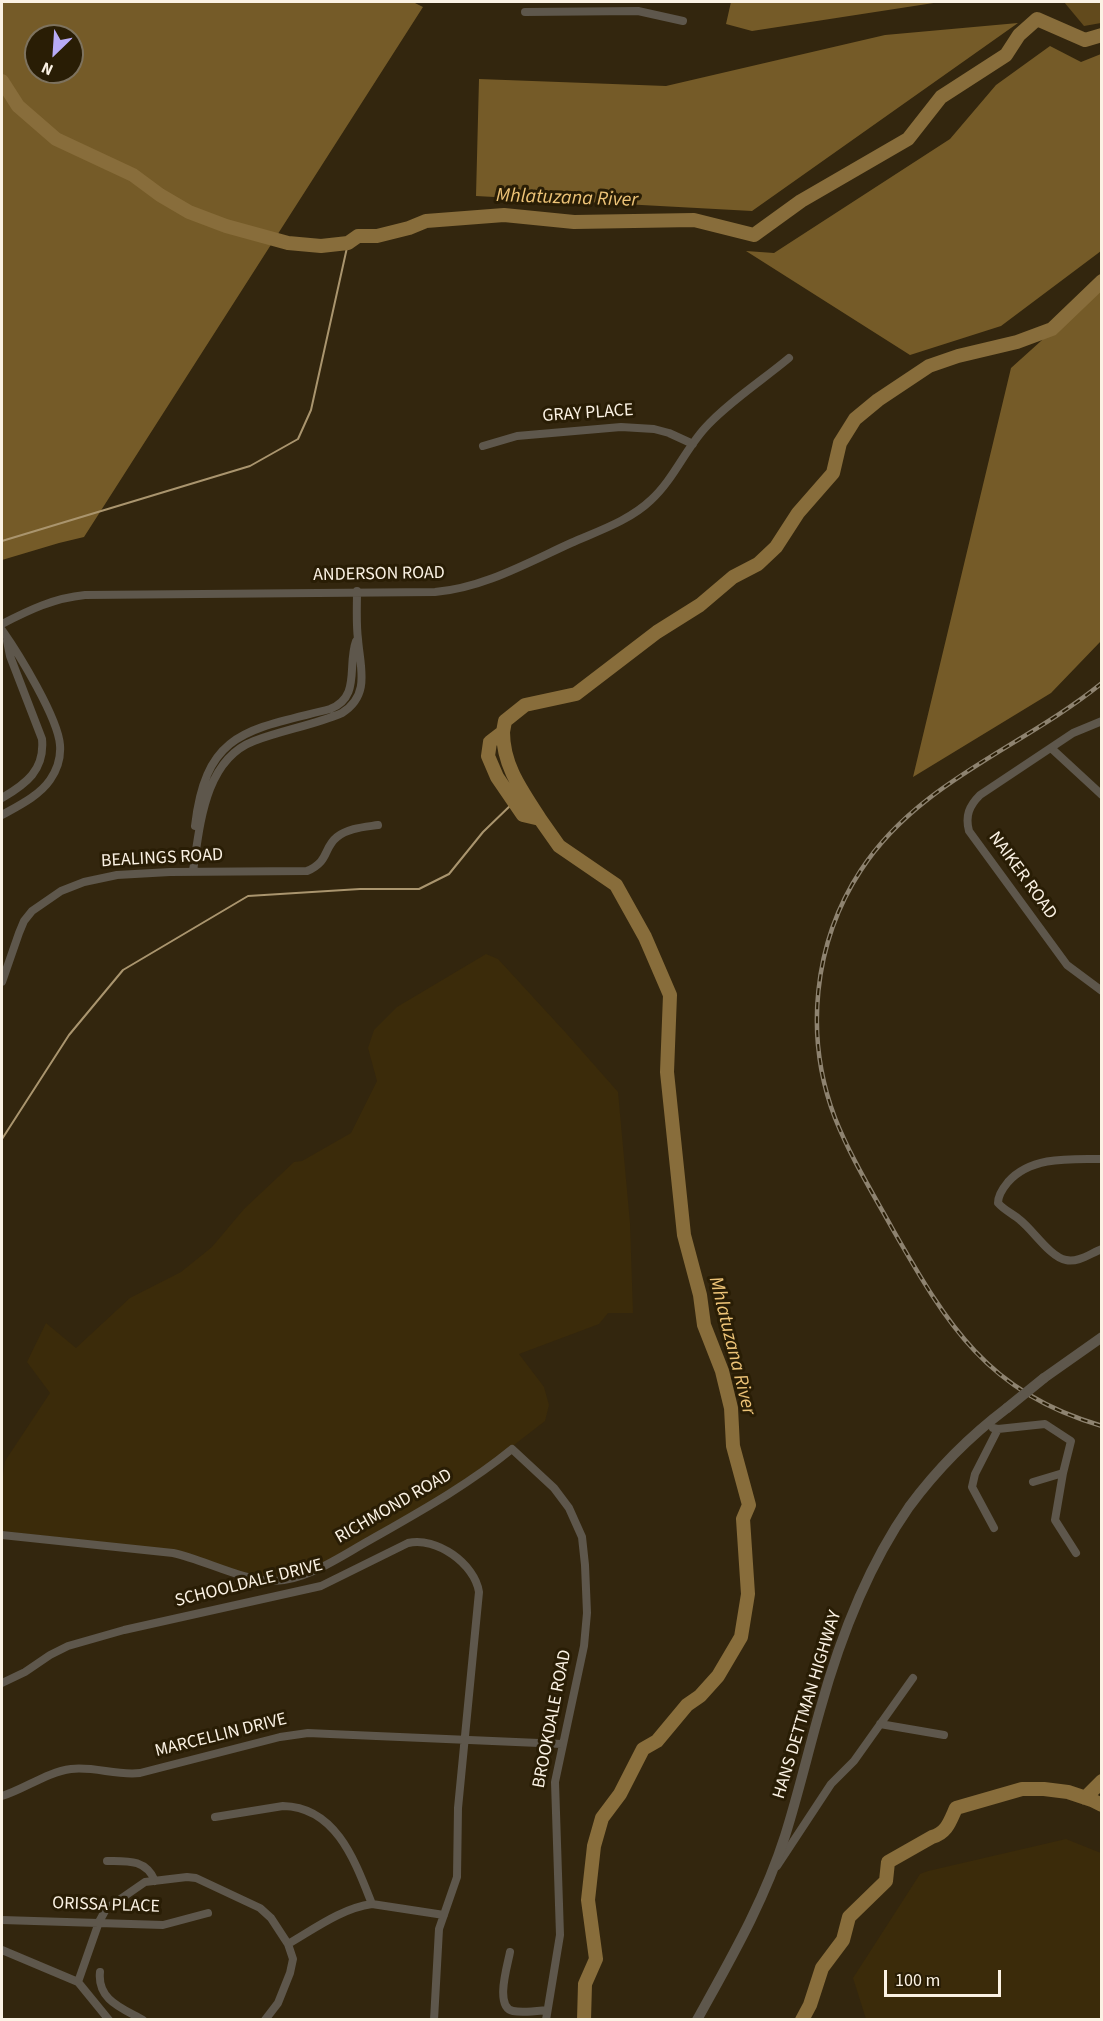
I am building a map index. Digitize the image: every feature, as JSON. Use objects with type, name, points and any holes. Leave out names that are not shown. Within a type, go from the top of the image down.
[{"type":"street","points":[[525,12],[638,6],[683,21]]},
{"type":"street","name":"ANDERSON ROAD","points":[[2,624],[38,606],[72,596],[451,591],[492,579],[640,510],[660,491],[713,419],[789,358]]},
{"type":"street","name":"GRAY PLACE","points":[[483,446],[517,436],[621,427],[654,429],[693,444]]},
{"type":"street","points":[[192,871],[196,820],[202,790],[213,762],[224,748],[242,735],[330,709],[343,702],[349,693],[357,638],[357,591]]},
{"type":"street","points":[[2,798],[32,777],[38,769],[43,750],[42,739],[10,656],[4,634]]},
{"type":"street","points":[[2,815],[41,790],[56,771],[60,755],[60,744],[50,714],[4,634]]},
{"type":"street","name":"NAIKER ROAD","points":[[1101,721],[1073,734],[980,795],[970,807],[967,823],[969,831],[1060,956],[1079,975],[1101,991]]},
{"type":"street","points":[[1051,748],[1101,795]]},
{"type":"street","name":"BEALINGS ROAD","points":[[2,982],[24,921],[32,911],[61,891],[100,878],[192,871],[307,871],[320,865],[335,838],[342,834],[378,825]]},
{"type":"street","points":[[1101,1159],[1059,1159],[1028,1167],[1005,1186],[998,1198],[998,1203],[1020,1220],[1048,1249],[1063,1259],[1077,1260],[1101,1249]]},
{"type":"street","name":"HANS DETTMAN HIGHWAY","points":[[697,2019],[740,1943],[771,1876],[785,1837],[830,1678],[863,1589],[909,1508],[958,1450],[984,1426],[1044,1378],[1101,1337]]},
{"type":"street","points":[[984,1426],[998,1429],[1045,1424],[1071,1441],[1054,1520],[1076,1553]]},
{"type":"street","points":[[994,1528],[972,1487],[975,1474],[998,1429]]},
{"type":"street","name":"RICHMOND ROAD","points":[[2,1535],[173,1553],[193,1557],[259,1580],[289,1579],[304,1575],[338,1558],[444,1497],[475,1478],[512,1449]]},
{"type":"street","name":"BROOKDALE ROAD","points":[[512,1449],[561,1497],[569,1508],[582,1537],[585,1576],[586,1631],[555,1782],[560,1935],[547,2015]]},
{"type":"street","points":[[1034,1482],[1063,1473]]},
{"type":"street","name":"SCHOOLDALE DRIVE","points":[[2,1683],[25,1672],[50,1654],[68,1646],[124,1630],[321,1586],[408,1543],[423,1541],[440,1547],[455,1557],[468,1568],[478,1585],[464,1740]]},
{"type":"street","points":[[771,1876],[831,1784],[855,1761],[913,1678]]},
{"type":"street","points":[[880,1724],[944,1735]]},
{"type":"street","name":"MARCELLIN DRIVE","points":[[2,1796],[66,1769],[84,1768],[119,1774],[140,1773],[293,1735],[341,1734],[562,1744]]},
{"type":"street","points":[[434,2019],[439,1929],[457,1877],[458,1808],[464,1740]]},
{"type":"street","points":[[215,1817],[283,1806],[294,1806],[315,1814],[327,1822],[343,1842],[372,1904]]},
{"type":"street","points":[[107,1861],[131,1862],[143,1866],[150,1869],[155,1881]]},
{"type":"street","points":[[78,1982],[99,1922],[106,1909],[139,1886],[155,1881],[187,1877],[205,1881],[260,1908],[271,1918],[288,1944],[293,1959],[290,1973],[278,2003],[265,2019]]},
{"type":"street","points":[[288,1944],[344,1912],[362,1905],[372,1904],[444,1915]]},
{"type":"street","name":"ORISSA PLACE","points":[[2,1920],[163,1925],[208,1913]]},
{"type":"street","points":[[2,1950],[78,1982],[109,2019]]},
{"type":"street","points":[[510,1952],[504,1980],[505,2005],[514,2011],[547,2015]]},
{"type":"street","points":[[100,1972],[99,1981],[105,1995],[143,2019]]},
{"type":"shaded area","points":[[2,2],[413,2],[423,7],[84,537],[2,560]]},
{"type":"shaded area","points":[[731,2],[940,2],[752,31],[726,24]]},
{"type":"shaded area","points":[[1064,2],[1101,2],[1101,23],[1084,26]]},
{"type":"shaded area","points":[[1018,23],[752,211],[476,196],[479,79],[666,86],[885,35]]},
{"type":"shaded area","points":[[1050,46],[1081,62],[1101,54],[1101,251],[1001,326],[910,355],[746,251],[774,253],[950,139],[996,85]]},
{"type":"shaded area","points":[[1101,287],[1101,641],[1051,693],[913,777],[1011,368]]},
{"type":"shaded area","points":[[486,954],[498,959],[618,1092],[630,1223],[633,1313],[608,1313],[599,1324],[519,1354],[544,1387],[549,1405],[545,1421],[474,1476],[338,1558],[290,1578],[260,1578],[172,1550],[2,1531],[2,1483],[5,1461],[50,1393],[27,1362],[46,1323],[76,1348],[130,1298],[181,1272],[212,1247],[244,1209],[294,1162],[302,1161],[351,1133],[377,1081],[368,1048],[374,1030],[397,1007]]},
{"type":"shaded area","points":[[1066,1839],[1101,1853],[1101,2019],[866,2019],[853,1978],[920,1874]]},
{"type":"waterway","name":"Mhlatuzana River","points":[[2,81],[18,106],[56,139],[133,175],[160,195],[189,212],[226,226],[288,243],[321,246],[348,243],[358,236],[377,236],[426,221],[504,215],[574,222],[694,220],[754,235],[801,201],[908,139],[941,97],[1006,55],[1019,35],[1037,19],[1085,40],[1102,35]]},
{"type":"waterway","points":[[2,541],[250,466],[298,439],[311,410],[348,243]]},
{"type":"waterway","name":"Mhlatuzana River","points":[[584,2020],[585,1984],[596,1959],[588,1900],[594,1846],[602,1818],[620,1794],[643,1749],[657,1741],[687,1705],[700,1696],[718,1676],[741,1637],[748,1594],[743,1519],[749,1505],[733,1446],[731,1408],[722,1371],[704,1325],[700,1295],[684,1235],[667,1072],[670,995],[645,937],[616,885],[559,846],[540,819],[523,815],[497,777],[488,756],[490,742],[503,732],[505,721],[525,705],[576,694],[657,632],[700,605],[733,577],[758,564],[776,547],[798,513],[833,473],[840,443],[855,419],[878,400],[929,366],[958,356],[1017,342],[1052,329],[1102,281]]},
{"type":"waterway","name":"Mhlatuzana River","points":[[503,732],[510,767],[520,788],[540,819]]},
{"type":"waterway","points":[[2,1139],[69,1035],[123,970],[248,896],[360,889],[419,889],[449,874],[483,832],[514,802]]},
{"type":"waterway","points":[[1085,1798],[1102,1781]]},
{"type":"waterway","name":"Mhlatuzana River","points":[[802,2020],[810,2005],[822,1968],[843,1940],[849,1917],[886,1881],[888,1862],[941,1833],[956,1808],[1022,1789],[1068,1792],[1102,1805]]},
{"type":"railway","points":[[1102,683],[1071,706],[942,789],[912,812],[885,839],[861,870],[832,928],[818,991],[817,1023],[819,1055],[825,1087],[835,1118],[862,1174],[932,1296],[975,1351],[1000,1374],[1029,1394],[1062,1412],[1102,1426]]}]
